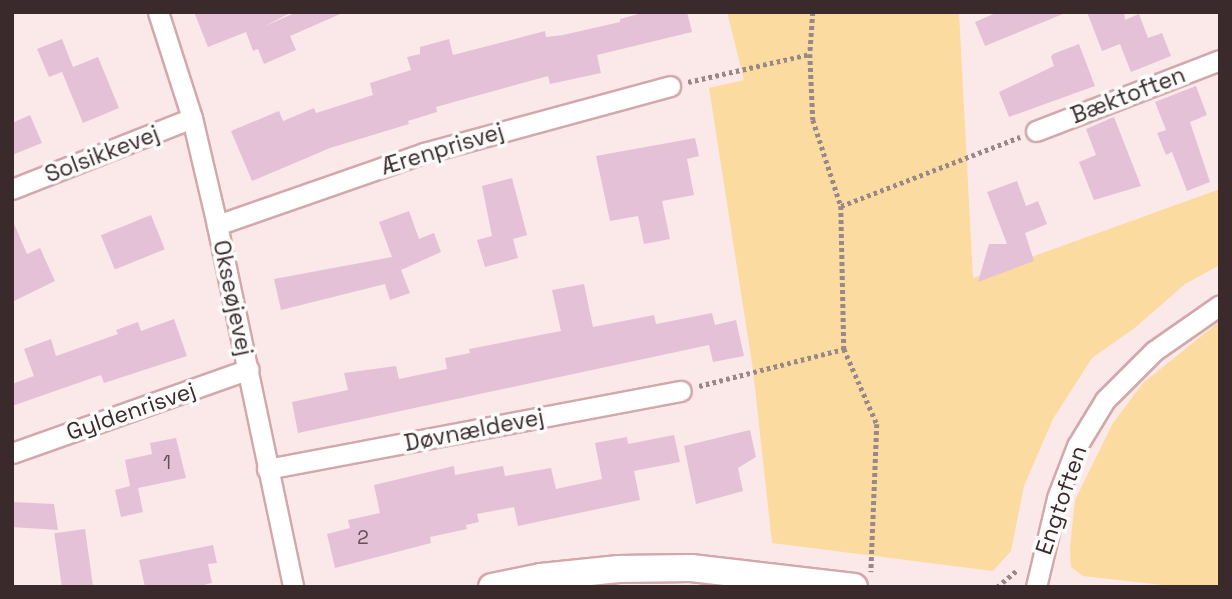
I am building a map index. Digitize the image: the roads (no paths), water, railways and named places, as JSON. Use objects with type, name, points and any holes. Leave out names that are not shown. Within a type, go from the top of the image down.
[{"type":"street","name":"Okseøjevej","points":[[158,12],[192,118],[218,225],[293,587]]},
{"type":"street","name":"Bæktoften","points":[[1036,131],[1220,60]]},
{"type":"street","name":"Ærenprisvej","points":[[218,225],[424,153],[670,86]]},
{"type":"street","name":"Solsikkevej","points":[[12,189],[192,118]]},
{"type":"street","name":"Engtoften","points":[[1035,587],[1048,531],[1069,467],[1077,446],[1105,400],[1154,351],[1220,305]]},
{"type":"street","name":"Gyldenrisvej","points":[[12,453],[249,369]]},
{"type":"street","name":"Døvnældevej","points":[[267,470],[681,391]]},
{"type":"street","points":[[492,587],[541,576],[619,569],[679,569],[862,581]]}]
